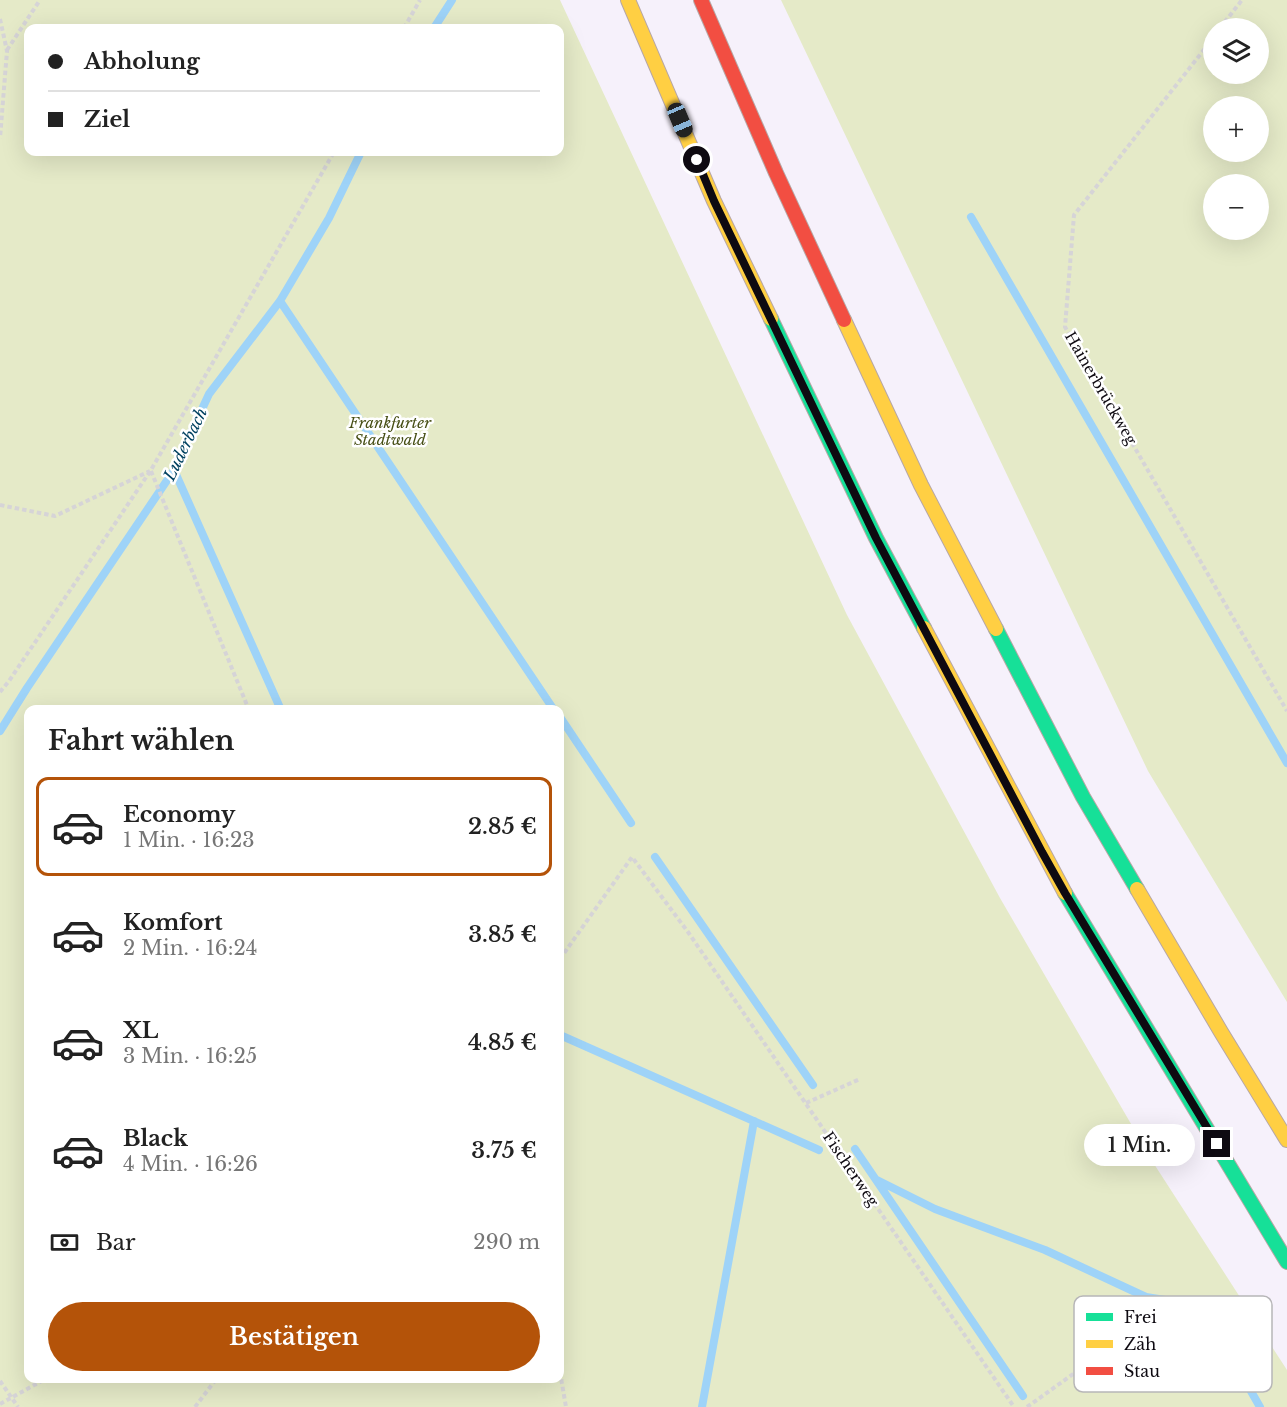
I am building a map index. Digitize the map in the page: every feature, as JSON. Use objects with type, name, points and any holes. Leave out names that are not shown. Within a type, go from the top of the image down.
[{"type":"highway","points":[[628,0],[714,201],[876,538],[1065,893],[1287,1262]]},
{"type":"highway","points":[[701,0],[776,172],[921,485],[1083,797],[1287,1140]]},
{"type":"path","points":[[24,24],[40,0]]},
{"type":"path","points":[[406,24],[420,0]]},
{"type":"path","points":[[1228,18],[1242,0]]},
{"type":"path","points":[[0,19],[7,51],[0,138]]},
{"type":"path","points":[[7,51],[24,25]]},
{"type":"path","name":"Hainerbrückweg","points":[[1203,51],[1074,215],[1065,327],[1287,711]]},
{"type":"path","points":[[0,692],[151,470],[331,156]]},
{"type":"path","points":[[0,505],[55,516],[151,470]]},
{"type":"path","points":[[151,470],[247,705]]},
{"type":"path","name":"Fischerweg","points":[[564,953],[632,857],[688,932],[1014,1407]]},
{"type":"path","points":[[806,1103],[860,1079]]},
{"type":"path","points":[[1027,1407],[1074,1373]]},
{"type":"path","points":[[0,1381],[18,1407]]},
{"type":"path","points":[[0,1404],[38,1383]]},
{"type":"path","points":[[195,1407],[213,1383]]},
{"type":"path","points":[[562,1383],[566,1407]]},
{"type":"green space","name":"Frankfurter Stadtwald","points":[[0,0],[560,0],[847,615],[1000,898],[1156,1167],[1239,1296],[1074,1296],[1074,1392],[1272,1392],[1272,1347],[1287,1370],[1287,1407],[0,1407]]},
{"type":"green space","points":[[781,0],[1287,0],[1287,1002],[1148,771]]},
{"type":"waterway","name":"Luderbach","points":[[437,24],[452,0]]},
{"type":"waterway","name":"Luderbach","points":[[0,731],[174,470],[209,394],[280,301],[329,218],[359,156]]},
{"type":"waterway","points":[[971,217],[1287,763]]},
{"type":"waterway","points":[[280,301],[551,705]]},
{"type":"waterway","points":[[174,470],[279,705]]},
{"type":"waterway","points":[[564,723],[631,823]]},
{"type":"waterway","points":[[655,857],[813,1085]]},
{"type":"waterway","points":[[564,1037],[819,1150]]},
{"type":"waterway","points":[[702,1407],[754,1121]]},
{"type":"waterway","points":[[855,1149],[1023,1396]]},
{"type":"waterway","points":[[877,1180],[935,1209],[1045,1250],[1144,1296]]},
{"type":"waterway","points":[[1251,1392],[1260,1407]]},
{"type":"traffic: fast","points":[[771,319],[876,538],[924,628]]},
{"type":"traffic: fast","points":[[996,629],[1083,797],[1137,889]]},
{"type":"traffic: fast","points":[[1065,893],[1287,1262]]},
{"type":"traffic: slow","points":[[628,0],[714,201],[771,319]]},
{"type":"traffic: slow","points":[[844,320],[921,485],[996,629]]},
{"type":"traffic: slow","points":[[924,628],[1065,893]]},
{"type":"traffic: slow","points":[[1137,889],[1287,1140]]},
{"type":"traffic: jam","points":[[701,0],[776,173],[844,320]]},
{"type":"route","points":[[697,160],[714,201],[876,538],[1065,893],[1217,1144]]}]
